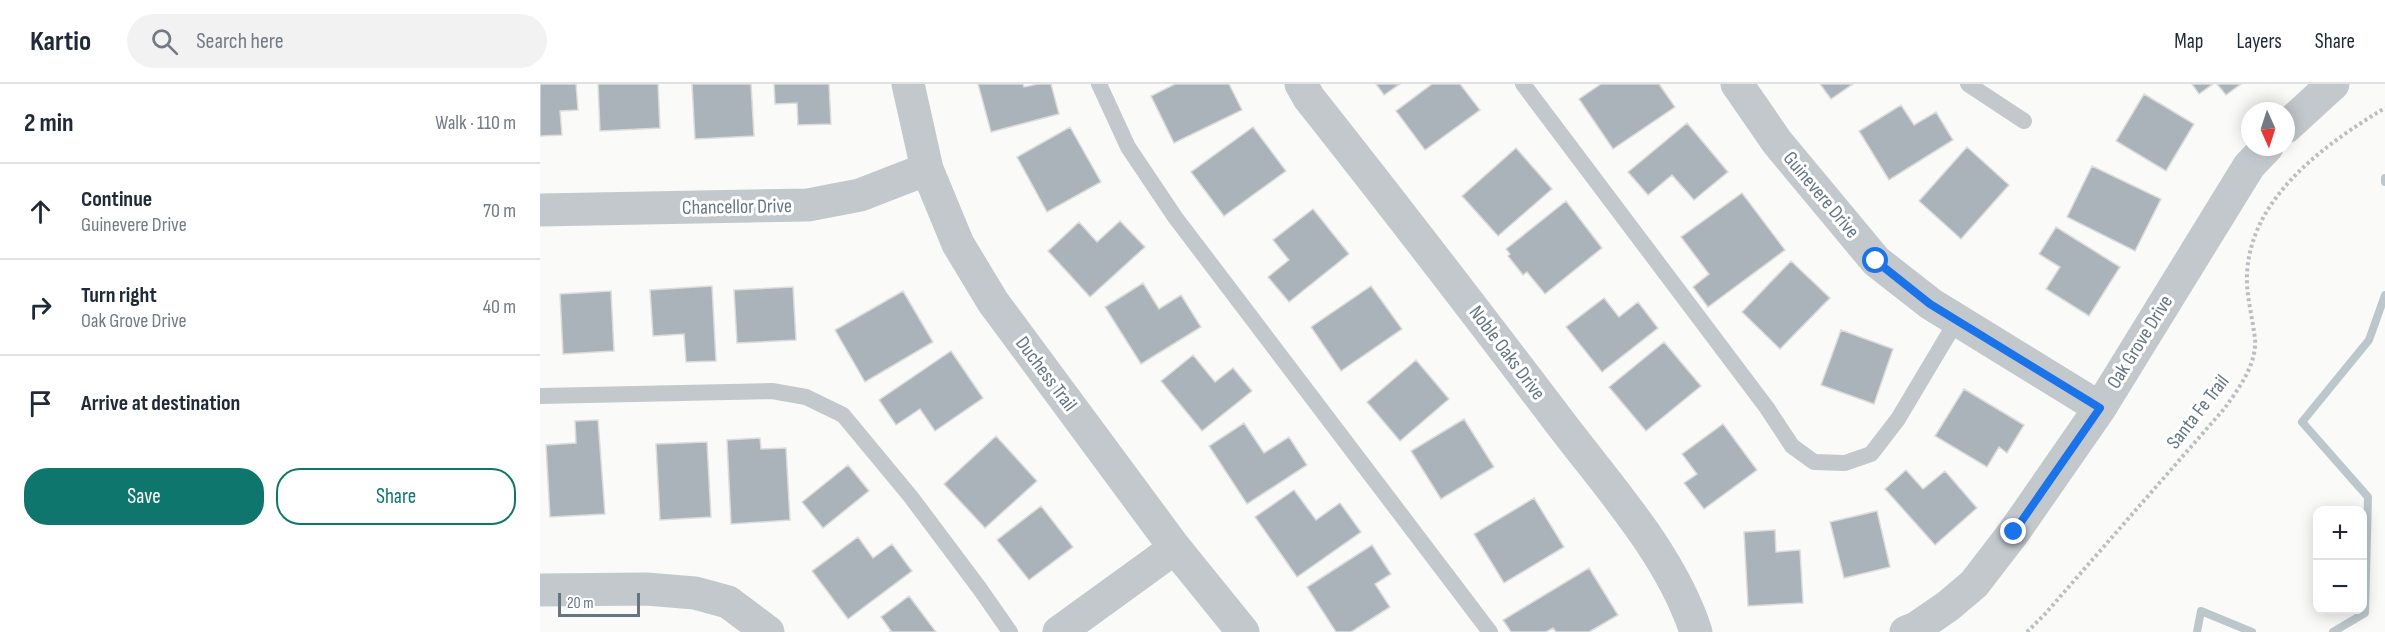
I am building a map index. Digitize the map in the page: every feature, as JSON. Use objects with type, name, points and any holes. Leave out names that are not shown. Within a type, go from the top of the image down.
[{"type":"street","name":"Duchess Trail","points":[[908,84],[927,169],[958,244],[993,302],[1175,548],[1243,632]]},
{"type":"street","name":"Noble Oaks Drive","points":[[1301,84],[1309,98],[1415,232],[1652,543],[1690,613],[1696,632]]},
{"type":"street","name":"Guinevere Drive","points":[[1737,84],[1777,142],[1876,261],[1930,304],[2100,408]]},
{"type":"street","points":[[2295,117],[2322,88]]},
{"type":"street","name":"Oak Grove Drive","points":[[1906,632],[1916,628],[1948,606],[1974,584],[2014,532],[2100,408],[2249,166],[2258,156]]},
{"type":"street","name":"Chancellor Drive","points":[[540,210],[808,205],[860,195],[927,169]]},
{"type":"street","points":[[1059,632],[1175,548]]},
{"type":"street","points":[[540,590],[646,589],[695,593],[728,602],[768,632]]},
{"type":"lane","points":[[1100,84],[1128,147],[1175,217],[1490,632]]},
{"type":"lane","points":[[1523,84],[1767,408],[1792,446],[1814,462],[1845,463],[1871,454],[1898,419],[1957,320]]},
{"type":"lane","points":[[1968,84],[2024,121]]},
{"type":"lane","points":[[540,396],[772,392],[806,398],[843,415],[911,497],[1010,632]]},
{"type":"path","name":"Santa Fe Trail","points":[[2027,632],[2224,409],[2236,392],[2254,352],[2255,341],[2247,283],[2250,251],[2260,222],[2295,176],[2326,148],[2385,108]]},
{"type":"building","points":[[540,84],[576,84],[578,110],[560,111],[562,135],[540,136]]},
{"type":"building","points":[[598,84],[658,84],[660,128],[600,131]]},
{"type":"building","points":[[692,84],[751,84],[754,136],[695,139]]},
{"type":"building","points":[[774,84],[829,84],[831,124],[798,125],[797,103],[775,104]]},
{"type":"building","points":[[978,84],[1023,84],[1024,87],[1051,84],[1059,114],[991,132]]},
{"type":"building","points":[[1175,84],[1229,84],[1242,110],[1174,143],[1151,96]]},
{"type":"building","points":[[1376,84],[1400,84],[1384,95]]},
{"type":"building","points":[[1432,84],[1460,84],[1480,110],[1425,150],[1396,111]]},
{"type":"building","points":[[1601,84],[1659,84],[1675,107],[1613,149],[1579,99]]},
{"type":"building","points":[[1820,84],[1853,84],[1831,99]]},
{"type":"building","points":[[2192,84],[2213,84],[2199,94]]},
{"type":"building","points":[[2217,84],[2241,84],[2226,95]]},
{"type":"building","points":[[2144,94],[2194,124],[2166,171],[2116,141]]},
{"type":"building","points":[[1901,105],[1914,125],[1936,112],[1953,140],[1889,180],[1859,131]]},
{"type":"building","points":[[1687,123],[1728,172],[1694,200],[1672,175],[1648,195],[1628,172]]},
{"type":"building","points":[[1070,127],[1101,182],[1047,212],[1017,157]]},
{"type":"building","points":[[1253,127],[1286,171],[1224,216],[1191,172]]},
{"type":"building","points":[[1967,147],[2009,185],[1961,239],[1919,201]]},
{"type":"building","points":[[1516,148],[1552,189],[1498,236],[1462,196]]},
{"type":"building","points":[[2092,166],[2161,199],[2135,251],[2067,217]]},
{"type":"building","points":[[1742,193],[1785,250],[1708,307],[1693,287],[1709,274],[1681,237]]},
{"type":"building","points":[[1566,201],[1602,248],[1545,294],[1527,272],[1523,275],[1508,256],[1510,254],[1506,249]]},
{"type":"building","points":[[1313,209],[1349,254],[1289,302],[1268,277],[1289,260],[1273,240]]},
{"type":"building","points":[[1120,221],[1145,247],[1090,297],[1048,251],[1079,222],[1097,242]]},
{"type":"building","points":[[2056,227],[2120,267],[2089,316],[2046,289],[2060,267],[2039,254]]},
{"type":"building","points":[[1791,261],[1830,298],[1780,349],[1742,312]]},
{"type":"building","points":[[1143,283],[1159,309],[1181,295],[1201,327],[1141,364],[1105,307]]},
{"type":"building","points":[[712,286],[716,361],[686,362],[684,334],[653,336],[650,290]]},
{"type":"building","points":[[1371,286],[1402,329],[1341,371],[1311,327]]},
{"type":"building","points":[[793,287],[796,340],[737,343],[734,290]]},
{"type":"building","points":[[611,291],[614,351],[563,354],[560,294]]},
{"type":"building","points":[[903,291],[933,342],[865,382],[835,330]]},
{"type":"building","points":[[1604,298],[1619,317],[1638,302],[1658,328],[1602,372],[1566,327]]},
{"type":"building","points":[[1841,330],[1893,349],[1874,404],[1821,385]]},
{"type":"building","points":[[1664,342],[1701,386],[1646,431],[1609,387]]},
{"type":"building","points":[[951,351],[983,398],[935,431],[920,409],[896,425],[879,400]]},
{"type":"building","points":[[1193,355],[1215,382],[1233,368],[1252,391],[1202,431],[1161,381]]},
{"type":"building","points":[[1416,360],[1449,399],[1400,441],[1367,402]]},
{"type":"building","points":[[1964,389],[2024,425],[2007,453],[1999,447],[1987,467],[1935,436]]},
{"type":"building","points":[[1464,419],[1494,467],[1441,499],[1411,451]]},
{"type":"building","points":[[598,420],[605,514],[550,517],[546,445],[576,443],[575,421]]},
{"type":"building","points":[[1244,423],[1264,453],[1289,437],[1307,465],[1247,504],[1209,446]]},
{"type":"building","points":[[1723,424],[1757,470],[1704,509],[1684,483],[1697,474],[1682,454]]},
{"type":"building","points":[[996,436],[1037,481],[985,528],[944,484]]},
{"type":"building","points":[[760,438],[761,449],[786,448],[790,520],[731,524],[727,440]]},
{"type":"building","points":[[707,442],[711,517],[660,520],[656,444]]},
{"type":"building","points":[[848,465],[869,491],[823,528],[802,502]]},
{"type":"building","points":[[1906,470],[1923,489],[1945,471],[1977,508],[1935,545],[1885,489]]},
{"type":"building","points":[[1294,490],[1316,520],[1340,503],[1361,532],[1297,577],[1255,517]]},
{"type":"building","points":[[1534,498],[1564,547],[1504,583],[1474,534]]},
{"type":"building","points":[[1041,506],[1073,547],[1029,580],[997,540]]},
{"type":"building","points":[[1877,511],[1890,567],[1844,578],[1830,522]]},
{"type":"building","points":[[1775,530],[1776,552],[1800,550],[1803,603],[1748,606],[1744,532]]},
{"type":"building","points":[[858,537],[873,558],[892,544],[912,571],[848,619],[812,571]]},
{"type":"building","points":[[1372,545],[1391,574],[1375,584],[1390,607],[1351,632],[1336,632],[1307,587]]},
{"type":"building","points":[[1589,568],[1618,615],[1589,632],[1556,632],[1553,628],[1546,632],[1511,632],[1503,620]]},
{"type":"building","points":[[909,596],[936,632],[889,632],[891,631],[881,617]]},
{"type":"waterway","points":[[2333,632],[2365,613],[2368,497],[2302,422],[2369,340],[2385,295]]},
{"type":"waterway","points":[[2197,632],[2201,611],[2252,632]]},
{"type":"route","points":[[1876,261],[1930,304],[2100,408],[2014,532]]}]
